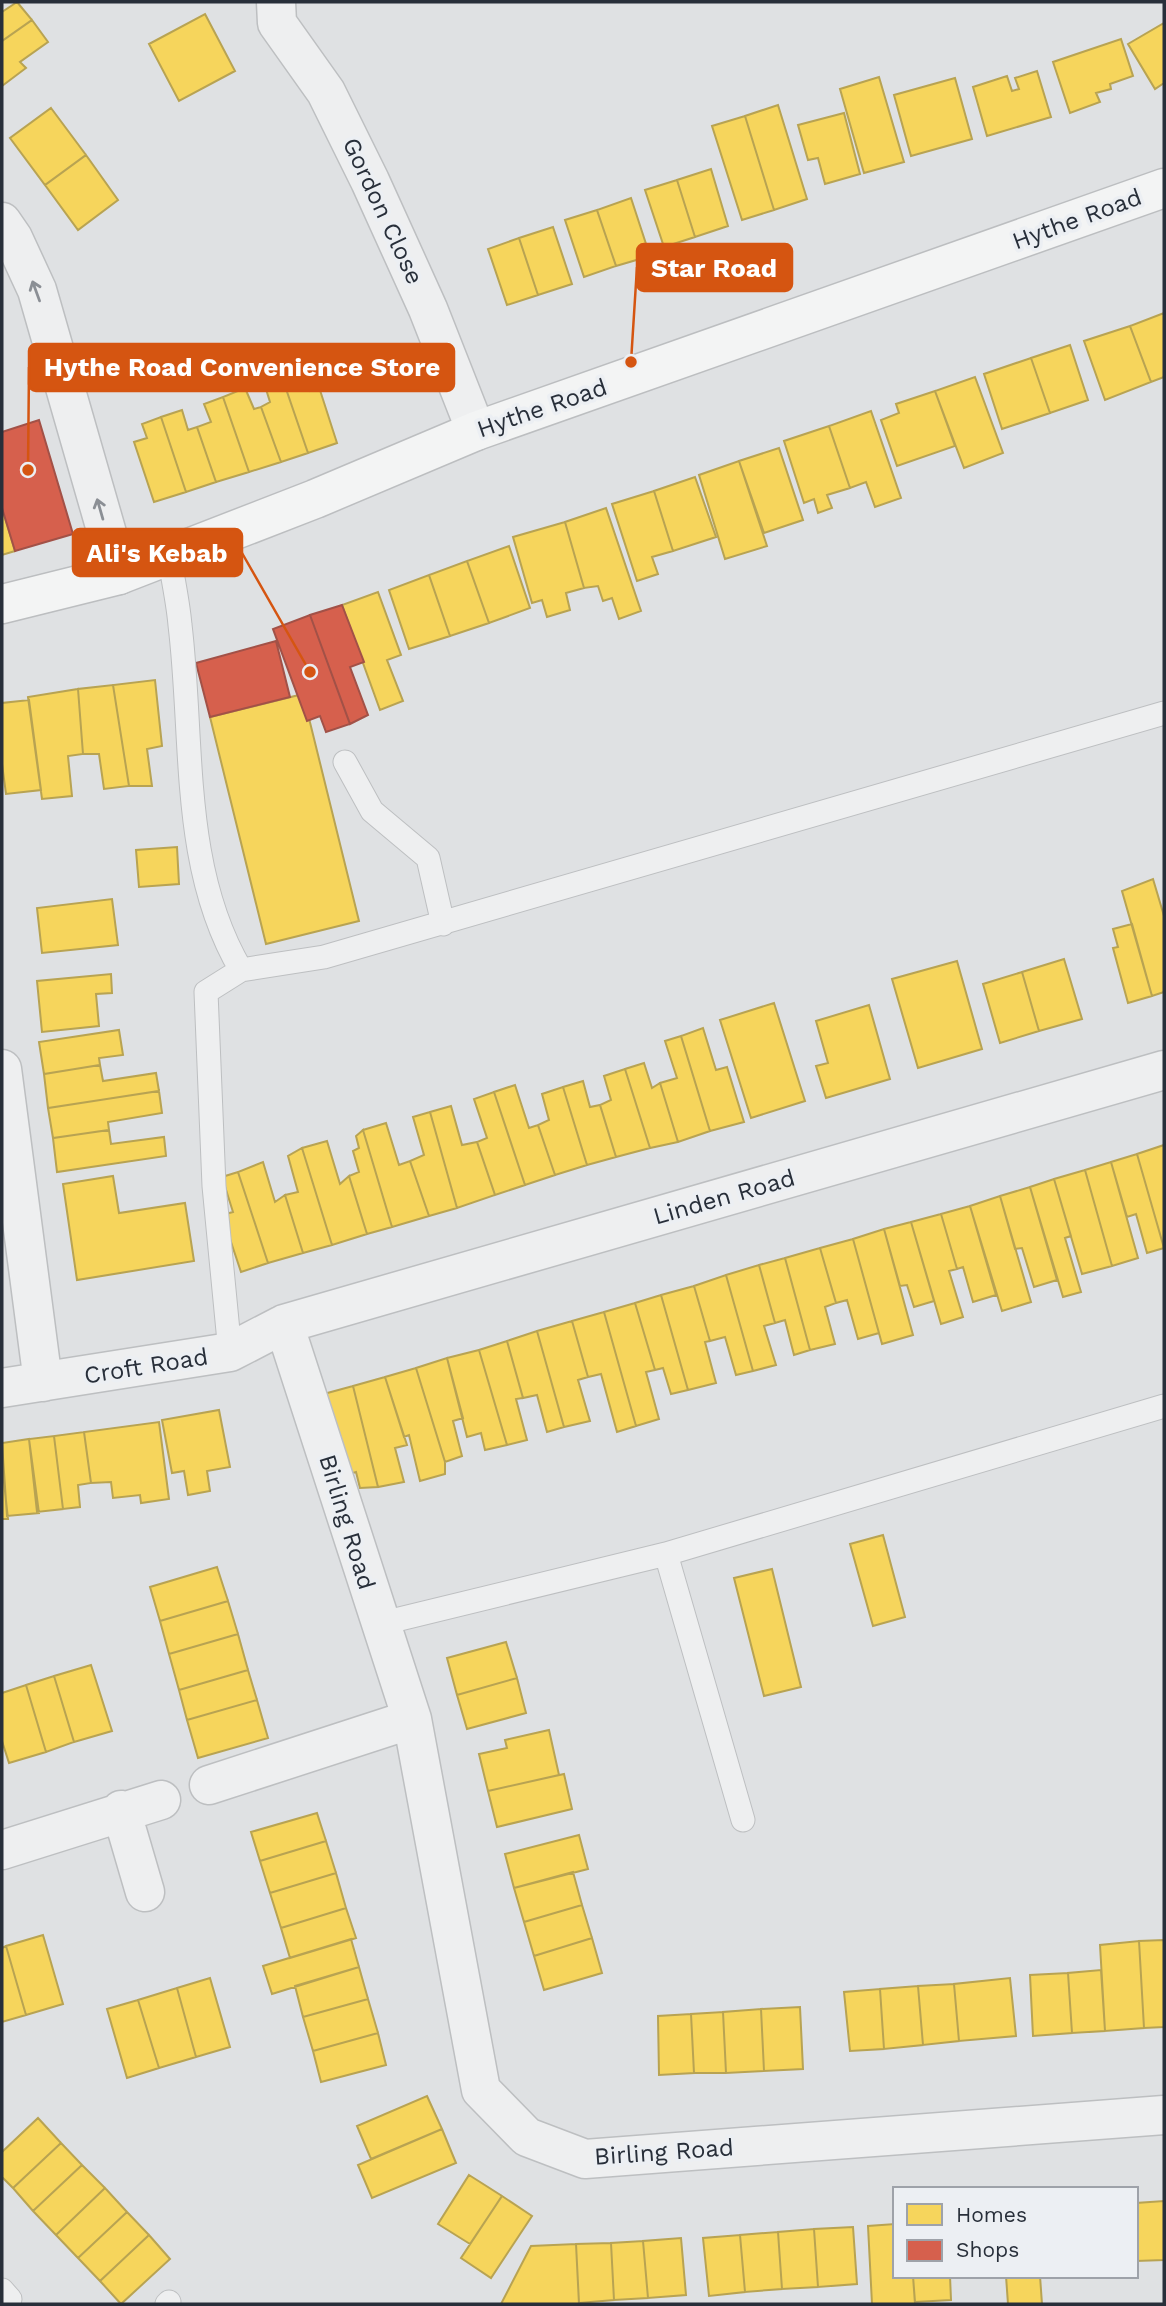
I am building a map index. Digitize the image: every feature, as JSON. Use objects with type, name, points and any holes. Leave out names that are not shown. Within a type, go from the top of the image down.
[{"type":"main road","name":"Hythe Road","points":[[2,604],[119,575],[476,431],[1164,188]]},
{"type":"street","name":"Gordon Close","points":[[276,2],[277,23],[326,92],[370,181],[428,309],[476,431]]},
{"type":"street","points":[[2,222],[13,238],[37,290],[119,575]]},
{"type":"street","points":[[2,1069],[43,1382]]},
{"type":"street","name":"Linden Road","points":[[284,1324],[1164,1070]]},
{"type":"street","name":"Croft Road","points":[[2,1388],[230,1352],[284,1324]]},
{"type":"street","name":"Birling Road","points":[[284,1324],[379,1624],[412,1719],[481,2090],[527,2137],[585,2159],[1164,2115]]},
{"type":"street","points":[[209,1785],[412,1719]]},
{"type":"street","points":[[2,1850],[161,1800]]},
{"type":"street","points":[[121,1811],[145,1892]]},
{"type":"lane","points":[[169,556],[180,625],[196,836],[222,939],[241,971]]},
{"type":"lane","points":[[230,1352],[214,1186],[206,992],[241,971],[324,957],[443,924],[1164,713]]},
{"type":"lane","points":[[345,762],[372,811],[428,858],[443,924]]},
{"type":"lane","points":[[379,1624],[666,1554],[1164,1406]]},
{"type":"lane","points":[[666,1554],[743,1819]]},
{"type":"lane","points":[[2,2290],[10,2299],[4,2304]]},
{"type":"building: Homes","points":[[17,2],[32,20],[2,41],[2,12]]},
{"type":"building: Homes","points":[[205,14],[235,71],[179,101],[149,44]]},
{"type":"building: Homes","points":[[32,20],[48,42],[20,62],[26,68],[2,86],[2,41]]},
{"type":"building: Homes","points":[[1164,23],[1164,83],[1155,89],[1128,44]]},
{"type":"building: Homes","points":[[1121,39],[1133,76],[1110,84],[1111,89],[1096,93],[1100,102],[1070,113],[1053,62]]},
{"type":"building: Homes","points":[[1037,71],[1051,117],[987,136],[973,87],[1007,76],[1012,91],[1019,89],[1015,78]]},
{"type":"building: Homes","points":[[879,77],[904,162],[864,173],[840,89]]},
{"type":"building: Homes","points":[[955,78],[972,139],[911,156],[894,95]]},
{"type":"building: Homes","points":[[778,105],[807,199],[774,210],[745,116]]},
{"type":"building: Homes","points":[[51,108],[86,155],[45,185],[10,138]]},
{"type":"building: Homes","points":[[844,113],[860,174],[825,184],[818,158],[808,160],[798,125]]},
{"type":"building: Homes","points":[[745,116],[774,210],[742,220],[712,126]]},
{"type":"building: Homes","points":[[86,155],[118,200],[78,230],[45,185]]},
{"type":"building: Homes","points":[[711,169],[728,226],[695,237],[677,180]]},
{"type":"building: Homes","points":[[677,180],[695,237],[664,247],[645,190]]},
{"type":"building: Homes","points":[[631,198],[650,256],[616,266],[597,210]]},
{"type":"building: Homes","points":[[597,210],[616,266],[584,277],[565,220]]},
{"type":"building: Homes","points":[[553,227],[572,284],[538,295],[519,238]]},
{"type":"building: Homes","points":[[519,238],[538,295],[507,305],[488,249]]},
{"type":"building: Homes","points":[[1164,313],[1164,377],[1151,382],[1130,326]]},
{"type":"building: Homes","points":[[1130,326],[1151,382],[1105,400],[1084,341]]},
{"type":"building: Homes","points":[[1070,345],[1088,400],[1050,413],[1031,358]]},
{"type":"building: Homes","points":[[1031,358],[1050,413],[1002,429],[984,374]]},
{"type":"building: Homes","points":[[304,372],[310,391],[319,387],[337,443],[308,453],[283,380]]},
{"type":"building: Homes","points":[[975,377],[1003,453],[964,468],[935,391]]},
{"type":"building: Homes","points":[[283,380],[308,453],[281,462],[261,407],[270,402],[265,386]]},
{"type":"building: Homes","points":[[245,388],[254,409],[261,407],[281,462],[249,472],[223,397]]},
{"type":"building: Homes","points":[[935,391],[955,446],[897,466],[881,420],[899,413],[896,404]]},
{"type":"building: Homes","points":[[223,397],[249,472],[216,482],[197,427],[211,422],[204,404]]},
{"type":"building: Homes","points":[[182,410],[188,430],[197,427],[216,482],[186,492],[161,417]]},
{"type":"building: Homes","points":[[871,411],[901,498],[875,507],[866,482],[850,488],[829,426]]},
{"type":"building: Homes","points":[[161,417],[186,492],[154,502],[134,442],[147,438],[142,424]]},
{"type":"building: Homes","points":[[829,426],[850,488],[827,495],[832,508],[818,513],[814,499],[804,503],[784,441]]},
{"type":"building: Homes","points":[[779,448],[803,520],[764,533],[739,461]]},
{"type":"building: Homes","points":[[739,461],[767,546],[725,559],[699,475]]},
{"type":"building: Homes","points":[[695,477],[716,537],[673,551],[654,491]]},
{"type":"building: Homes","points":[[654,491],[673,551],[652,557],[658,574],[637,581],[612,504]]},
{"type":"building: Homes","points":[[2,508],[15,551],[2,555]]},
{"type":"building: Homes","points":[[606,508],[641,611],[619,619],[612,598],[603,601],[598,586],[584,588],[565,522]]},
{"type":"building: Homes","points":[[565,522],[584,588],[566,593],[570,610],[547,617],[542,600],[532,603],[513,537]]},
{"type":"building: Homes","points":[[509,546],[530,608],[489,623],[467,561]]},
{"type":"building: Homes","points":[[467,561],[489,623],[450,636],[429,575]]},
{"type":"building: Homes","points":[[429,575],[450,636],[409,649],[389,590]]},
{"type":"building: Homes","points":[[378,592],[401,655],[387,660],[403,701],[380,710],[342,605]]},
{"type":"building: Homes","points":[[155,680],[162,746],[147,749],[152,786],[129,786],[113,685]]},
{"type":"building: Homes","points":[[113,685],[129,786],[104,789],[99,754],[83,754],[78,689]]},
{"type":"building: Homes","points":[[78,689],[83,754],[68,756],[72,796],[42,799],[28,697]]},
{"type":"building: Homes","points":[[303,694],[359,921],[266,944],[210,717]]},
{"type":"building: Homes","points":[[29,700],[41,790],[6,794],[2,764],[2,703]]},
{"type":"building: Homes","points":[[177,847],[179,884],[139,887],[136,850]]},
{"type":"building: Homes","points":[[1153,879],[1164,916],[1164,992],[1152,996],[1122,891]]},
{"type":"building: Homes","points":[[112,899],[118,945],[42,953],[37,908]]},
{"type":"building: Homes","points":[[1132,924],[1152,996],[1128,1003],[1113,948],[1118,947],[1113,929]]},
{"type":"building: Homes","points":[[1064,959],[1082,1019],[1039,1031],[1022,972]]},
{"type":"building: Homes","points":[[957,961],[982,1049],[918,1068],[892,979]]},
{"type":"building: Homes","points":[[1022,972],[1039,1031],[1000,1043],[983,984]]},
{"type":"building: Homes","points":[[111,974],[112,993],[96,994],[99,1026],[42,1032],[37,981]]},
{"type":"building: Homes","points":[[774,1003],[805,1101],[751,1118],[720,1020]]},
{"type":"building: Homes","points":[[869,1005],[890,1079],[826,1098],[816,1066],[828,1063],[816,1021]]},
{"type":"building: Homes","points":[[703,1028],[716,1070],[727,1067],[744,1122],[710,1131],[681,1036]]},
{"type":"building: Homes","points":[[119,1030],[123,1055],[99,1058],[100,1065],[44,1074],[39,1042]]},
{"type":"building: Homes","points":[[681,1036],[710,1131],[678,1142],[660,1083],[677,1078],[665,1041]]},
{"type":"building: Homes","points":[[644,1063],[652,1088],[660,1083],[678,1142],[650,1148],[625,1069]]},
{"type":"building: Homes","points":[[100,1065],[103,1081],[156,1073],[159,1091],[48,1108],[44,1074]]},
{"type":"building: Homes","points":[[625,1069],[650,1148],[616,1157],[600,1105],[611,1100],[604,1076]]},
{"type":"building: Homes","points":[[583,1081],[590,1107],[600,1105],[616,1157],[587,1165],[563,1087]]},
{"type":"building: Homes","points":[[515,1085],[529,1128],[538,1125],[555,1175],[525,1185],[494,1092]]},
{"type":"building: Homes","points":[[563,1087],[587,1165],[555,1175],[538,1125],[549,1120],[542,1094]]},
{"type":"building: Homes","points":[[159,1091],[162,1113],[108,1122],[109,1130],[53,1138],[48,1108]]},
{"type":"building: Homes","points":[[494,1092],[525,1185],[495,1195],[477,1142],[487,1138],[474,1099]]},
{"type":"building: Homes","points":[[451,1106],[462,1145],[477,1142],[495,1195],[457,1208],[430,1112]]},
{"type":"building: Homes","points":[[430,1112],[457,1208],[429,1216],[410,1161],[424,1155],[413,1117]]},
{"type":"building: Homes","points":[[386,1123],[399,1165],[410,1161],[429,1216],[392,1227],[363,1130]]},
{"type":"building: Homes","points":[[109,1130],[111,1144],[164,1137],[166,1156],[57,1172],[53,1138]]},
{"type":"building: Homes","points":[[363,1130],[392,1227],[367,1234],[349,1176],[359,1172],[353,1151],[359,1148],[356,1136]]},
{"type":"building: Homes","points":[[327,1141],[340,1184],[349,1176],[367,1234],[332,1245],[302,1148]]},
{"type":"building: Homes","points":[[1164,1145],[1164,1248],[1137,1154]]},
{"type":"building: Homes","points":[[302,1148],[332,1245],[303,1253],[285,1195],[298,1192],[288,1156]]},
{"type":"building: Homes","points":[[1137,1154],[1164,1248],[1147,1253],[1136,1214],[1127,1217],[1111,1162]]},
{"type":"building: Homes","points":[[263,1162],[275,1202],[285,1195],[303,1253],[268,1263],[238,1172]]},
{"type":"building: Homes","points":[[1111,1162],[1138,1258],[1112,1266],[1085,1170]]},
{"type":"building: Homes","points":[[1085,1170],[1112,1266],[1082,1274],[1054,1179]]},
{"type":"building: Homes","points":[[238,1172],[268,1263],[241,1272],[222,1215],[233,1212],[222,1177]]},
{"type":"building: Homes","points":[[113,1176],[119,1213],[185,1203],[194,1261],[77,1280],[63,1184]]},
{"type":"building: Homes","points":[[1054,1179],[1071,1236],[1065,1238],[1081,1292],[1063,1297],[1030,1187]]},
{"type":"building: Homes","points":[[1030,1187],[1057,1280],[1034,1287],[1022,1248],[1015,1249],[1000,1196]]},
{"type":"building: Homes","points":[[1000,1196],[1031,1302],[1002,1311],[970,1206]]},
{"type":"building: Homes","points":[[970,1206],[996,1295],[973,1302],[963,1267],[957,1269],[941,1214]]},
{"type":"building: Homes","points":[[941,1214],[957,1269],[949,1271],[963,1317],[941,1324],[911,1222]]},
{"type":"building: Homes","points":[[911,1222],[934,1301],[914,1307],[907,1285],[900,1286],[884,1229]]},
{"type":"building: Homes","points":[[884,1229],[913,1335],[882,1344],[853,1239]]},
{"type":"building: Homes","points":[[853,1239],[879,1333],[858,1339],[847,1300],[836,1303],[820,1248]]},
{"type":"building: Homes","points":[[820,1248],[836,1303],[825,1307],[835,1344],[810,1350],[785,1258]]},
{"type":"building: Homes","points":[[785,1258],[810,1350],[794,1355],[785,1320],[775,1323],[759,1265]]},
{"type":"building: Homes","points":[[759,1265],[775,1323],[764,1326],[776,1365],[753,1371],[726,1275]]},
{"type":"building: Homes","points":[[726,1275],[753,1371],[736,1375],[725,1337],[710,1341],[694,1286]]},
{"type":"building: Homes","points":[[694,1286],[710,1341],[705,1342],[716,1383],[688,1390],[661,1295]]},
{"type":"building: Homes","points":[[661,1295],[688,1390],[671,1394],[663,1368],[655,1370],[635,1303]]},
{"type":"building: Homes","points":[[635,1303],[655,1370],[646,1372],[659,1419],[636,1426],[604,1312]]},
{"type":"building: Homes","points":[[604,1312],[636,1426],[617,1432],[601,1374],[588,1377],[572,1321]]},
{"type":"building: Homes","points":[[572,1321],[588,1377],[578,1380],[590,1421],[564,1427],[537,1331]]},
{"type":"building: Homes","points":[[537,1331],[564,1427],[547,1432],[537,1395],[523,1398],[507,1341]]},
{"type":"building: Homes","points":[[507,1341],[523,1398],[516,1399],[527,1440],[507,1445],[479,1350]]},
{"type":"building: Homes","points":[[479,1350],[507,1445],[485,1450],[481,1433],[467,1437],[447,1358]]},
{"type":"building: Homes","points":[[447,1358],[463,1418],[453,1421],[462,1456],[445,1462],[416,1368]]},
{"type":"building: Homes","points":[[416,1368],[445,1462],[445,1474],[420,1481],[409,1435],[404,1437],[385,1377]]},
{"type":"building: Homes","points":[[385,1377],[407,1445],[395,1448],[404,1482],[378,1487],[353,1386]]},
{"type":"building: Homes","points":[[353,1386],[378,1487],[360,1488],[356,1472],[343,1476],[320,1395]]},
{"type":"building: Homes","points":[[219,1410],[230,1467],[207,1471],[210,1491],[188,1495],[184,1471],[172,1473],[162,1420]]},
{"type":"building: Homes","points":[[159,1422],[169,1499],[141,1503],[140,1495],[113,1498],[111,1482],[91,1483],[84,1432]]},
{"type":"building: Homes","points":[[84,1432],[91,1483],[78,1485],[80,1507],[63,1509],[54,1436]]},
{"type":"building: Homes","points":[[54,1436],[63,1509],[37,1512],[29,1439]]},
{"type":"building: Homes","points":[[29,1439],[39,1513],[7,1516],[2,1443]]},
{"type":"building: Homes","points":[[2,1464],[8,1519],[2,1519]]},
{"type":"building: Homes","points":[[883,1535],[905,1617],[873,1626],[850,1544]]},
{"type":"building: Homes","points":[[217,1567],[228,1601],[160,1621],[150,1587]]},
{"type":"building: Homes","points":[[772,1569],[801,1687],[764,1696],[734,1578]]},
{"type":"building: Homes","points":[[228,1601],[238,1634],[169,1654],[160,1621]]},
{"type":"building: Homes","points":[[238,1634],[248,1670],[179,1690],[169,1654]]},
{"type":"building: Homes","points":[[506,1642],[517,1678],[457,1695],[447,1658]]},
{"type":"building: Homes","points":[[91,1665],[112,1731],[74,1742],[54,1676]]},
{"type":"building: Homes","points":[[248,1670],[257,1700],[187,1720],[179,1690]]},
{"type":"building: Homes","points":[[54,1676],[74,1742],[46,1752],[26,1685]]},
{"type":"building: Homes","points":[[517,1678],[526,1713],[467,1729],[457,1695]]},
{"type":"building: Homes","points":[[26,1685],[46,1752],[9,1763],[2,1741],[2,1693]]},
{"type":"building: Homes","points":[[257,1700],[268,1738],[198,1758],[187,1720]]},
{"type":"building: Homes","points":[[549,1730],[559,1775],[488,1791],[479,1754],[507,1748],[505,1740]]},
{"type":"building: Homes","points":[[564,1774],[572,1809],[497,1827],[488,1791]]},
{"type":"building: Homes","points":[[317,1813],[326,1841],[260,1861],[251,1832]]},
{"type":"building: Homes","points":[[579,1835],[588,1869],[514,1888],[505,1854]]},
{"type":"building: Homes","points":[[326,1841],[336,1873],[270,1893],[260,1861]]},
{"type":"building: Homes","points":[[573,1872],[582,1905],[524,1922],[514,1888]]},
{"type":"building: Homes","points":[[336,1873],[346,1908],[281,1928],[270,1893]]},
{"type":"building: Homes","points":[[582,1905],[592,1938],[534,1956],[524,1922]]},
{"type":"building: Homes","points":[[346,1908],[356,1938],[290,1958],[281,1928]]},
{"type":"building: Homes","points":[[43,1935],[63,2004],[26,2015],[6,1946]]},
{"type":"building: Homes","points":[[592,1938],[602,1973],[544,1990],[534,1956]]},
{"type":"building: Homes","points":[[351,1939],[359,1967],[272,1994],[263,1966]]},
{"type":"building: Homes","points":[[1164,1940],[1164,2027],[1144,2028],[1139,1941]]},
{"type":"building: Homes","points":[[1139,1941],[1144,2028],[1105,2031],[1100,1945]]},
{"type":"building: Homes","points":[[6,1946],[26,2015],[2,2022],[2,1948]]},
{"type":"building: Homes","points":[[359,1967],[368,1999],[303,2017],[295,1986]]},
{"type":"building: Homes","points":[[1101,1970],[1105,2031],[1072,2033],[1068,1973]]},
{"type":"building: Homes","points":[[1068,1973],[1072,2033],[1033,2036],[1030,1975]]},
{"type":"building: Homes","points":[[210,1978],[230,2047],[196,2057],[177,1988]]},
{"type":"building: Homes","points":[[1010,1978],[1016,2036],[959,2041],[954,1984]]},
{"type":"building: Homes","points":[[954,1984],[959,2041],[923,2045],[918,1986]]},
{"type":"building: Homes","points":[[918,1986],[923,2045],[884,2049],[880,1989]]},
{"type":"building: Homes","points":[[177,1988],[196,2057],[159,2068],[138,2000]]},
{"type":"building: Homes","points":[[880,1989],[884,2049],[850,2051],[844,1992]]},
{"type":"building: Homes","points":[[368,1999],[378,2033],[313,2051],[303,2017]]},
{"type":"building: Homes","points":[[138,2000],[159,2068],[127,2078],[107,2009]]},
{"type":"building: Homes","points":[[800,2007],[803,2069],[764,2071],[761,2009]]},
{"type":"building: Homes","points":[[761,2009],[764,2071],[726,2073],[723,2012]]},
{"type":"building: Homes","points":[[723,2012],[726,2073],[694,2073],[691,2014]]},
{"type":"building: Homes","points":[[691,2014],[694,2073],[659,2075],[658,2016]]},
{"type":"building: Homes","points":[[378,2033],[386,2065],[321,2082],[313,2051]]},
{"type":"building: Homes","points":[[427,2096],[442,2129],[371,2159],[357,2126]]},
{"type":"building: Homes","points":[[38,2118],[61,2143],[13,2188],[2,2177],[2,2152]]},
{"type":"building: Homes","points":[[442,2129],[456,2163],[372,2198],[358,2165]]},
{"type":"building: Homes","points":[[61,2143],[82,2165],[33,2211],[13,2188]]},
{"type":"building: Homes","points":[[82,2165],[105,2188],[56,2235],[33,2211]]},
{"type":"building: Homes","points":[[469,2175],[502,2196],[470,2244],[438,2224]]},
{"type":"building: Homes","points":[[105,2188],[127,2212],[78,2258],[56,2235]]},
{"type":"building: Homes","points":[[502,2196],[532,2216],[491,2278],[461,2258]]},
{"type":"building: Homes","points":[[1164,2201],[1164,2260],[1138,2261],[1138,2203]]},
{"type":"building: Homes","points":[[127,2212],[149,2235],[100,2281],[78,2258]]},
{"type":"building: Homes","points":[[893,2224],[893,2278],[913,2278],[915,2304],[872,2304],[868,2226]]},
{"type":"building: Homes","points":[[853,2227],[857,2284],[818,2287],[814,2229]]},
{"type":"building: Homes","points":[[814,2229],[818,2287],[782,2289],[778,2232]]},
{"type":"building: Homes","points":[[778,2232],[782,2289],[745,2292],[740,2235]]},
{"type":"building: Homes","points":[[149,2235],[170,2259],[121,2304],[100,2281]]},
{"type":"building: Homes","points":[[740,2235],[745,2292],[709,2296],[703,2238]]},
{"type":"building: Homes","points":[[681,2238],[686,2295],[648,2298],[643,2241]]},
{"type":"building: Homes","points":[[643,2241],[648,2298],[614,2300],[611,2243]]},
{"type":"building: Homes","points":[[611,2243],[614,2300],[579,2303],[576,2244]]},
{"type":"building: Homes","points":[[576,2244],[579,2304],[501,2304],[531,2246]]},
{"type":"building: Homes","points":[[913,2278],[950,2278],[951,2300],[915,2302]]},
{"type":"building: Homes","points":[[1006,2278],[1040,2278],[1042,2304],[1008,2304]]},
{"type":"building: Shops","points":[[39,420],[73,534],[15,551],[2,508],[2,432]]},
{"type":"building: Shops","points":[[342,605],[364,662],[350,667],[368,715],[350,724],[310,615]]},
{"type":"building: Shops","points":[[310,615],[350,724],[326,732],[320,716],[307,721],[273,629]]},
{"type":"building: Shops","points":[[276,641],[290,697],[210,717],[196,663]]},
{"type":"place","name":"Star Road","points":[[631,362]]},
{"type":"place","name":"Hythe Road Convenience Store","points":[[28,470]]},
{"type":"place","name":"Ali's Kebab","points":[[310,672]]}]
